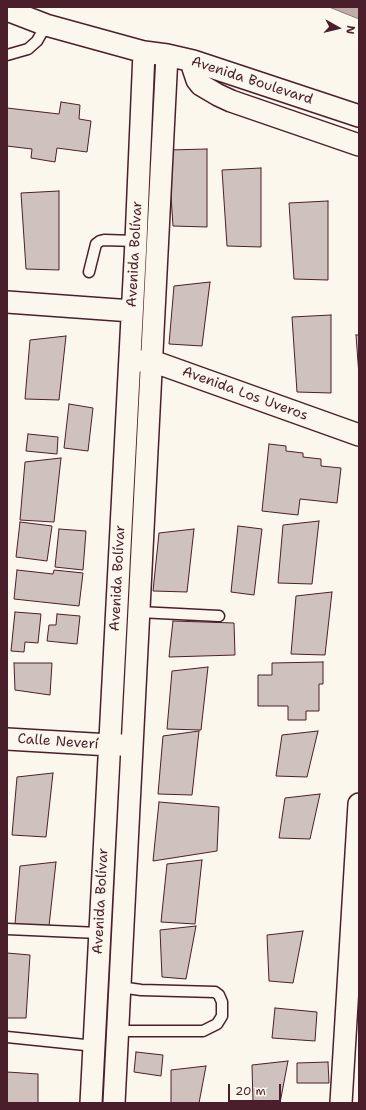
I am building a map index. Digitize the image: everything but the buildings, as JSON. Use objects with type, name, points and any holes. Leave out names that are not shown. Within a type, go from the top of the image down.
[{"type":"street","name":"Avenida Boulevard","points":[[7,10],[46,25],[144,52],[167,55],[193,61],[359,116]]},
{"type":"street","name":"Avenida Bolívar","points":[[91,1103],[136,241],[144,52]]},
{"type":"street","name":"Avenida Bolívar","points":[[114,1103],[167,55]]},
{"type":"street","points":[[193,61],[193,68],[197,80],[218,95],[231,101],[359,146]]},
{"type":"street","points":[[7,302],[132,311]]},
{"type":"street","name":"Avenida Los Uveros","points":[[129,361],[152,361],[359,435]]},
{"type":"street","name":"Calle Neverí","points":[[7,739],[132,745]]},
{"type":"street","points":[[341,1103],[359,804]]},
{"type":"lane","points":[[7,55],[28,49],[37,40],[46,25]]},
{"type":"lane","points":[[89,272],[96,244],[100,241],[136,241]]},
{"type":"lane","points":[[139,612],[219,616]]},
{"type":"lane","points":[[7,929],[99,933]]},
{"type":"lane","points":[[117,1031],[203,1032],[217,1024],[222,1016],[222,1002],[219,995],[215,992],[141,990],[120,987]]},
{"type":"lane","points":[[7,1037],[95,1046]]},
{"type":"shaded area","points":[[329,7],[359,7],[359,19]]}]
